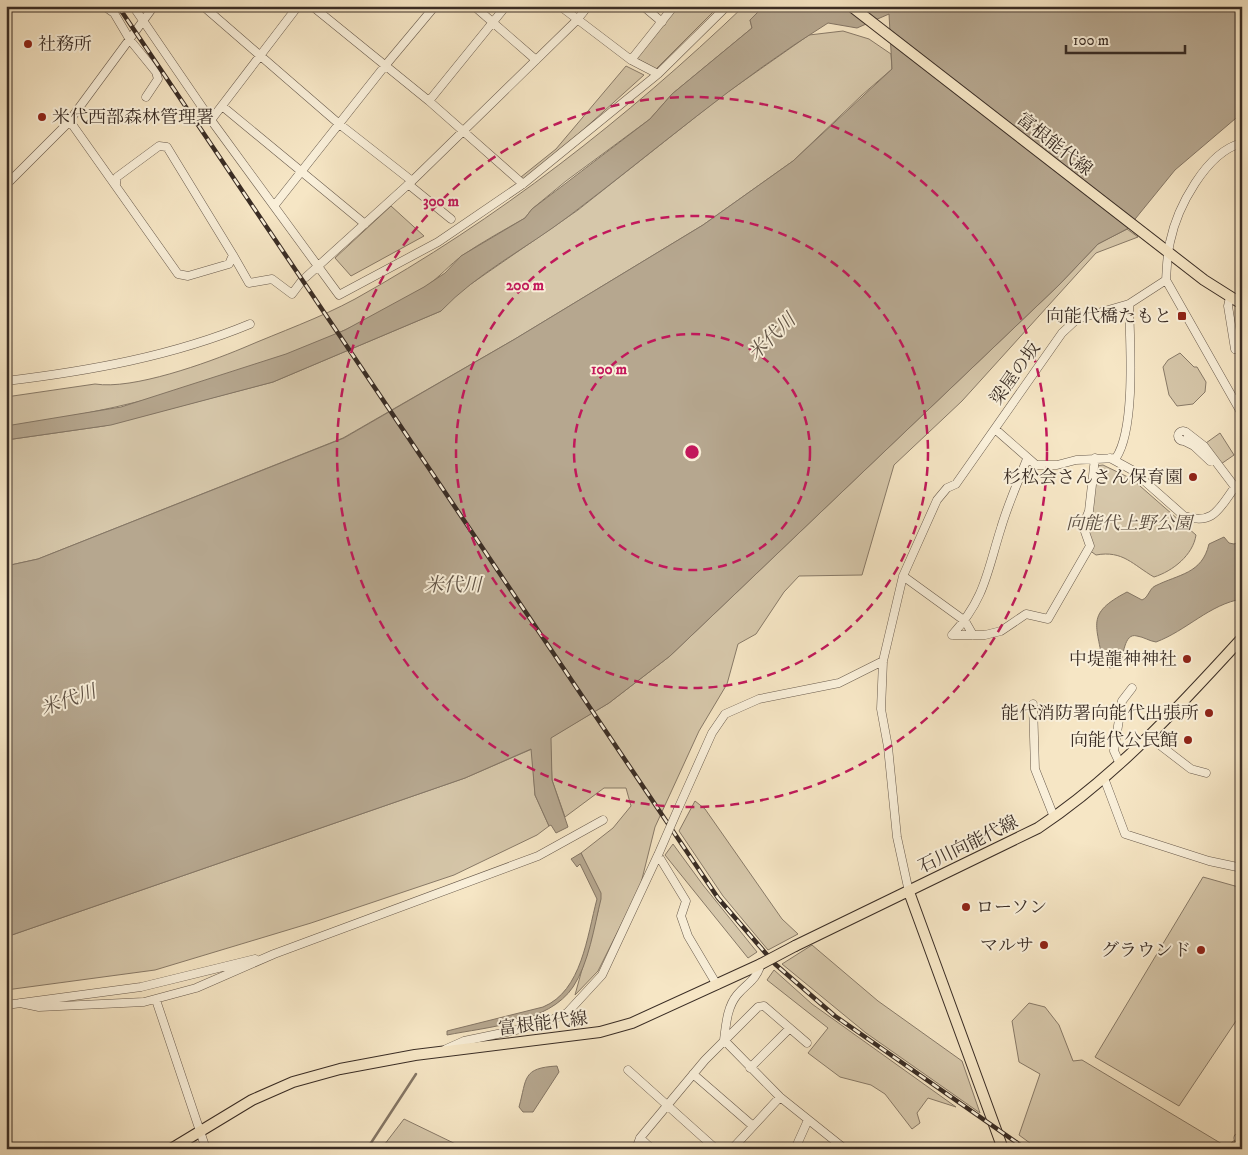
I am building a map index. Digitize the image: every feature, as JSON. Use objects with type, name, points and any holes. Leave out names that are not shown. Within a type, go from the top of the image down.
[{"type":"main road","name":"富根能代線","points":[[851,6],[1168,253],[1242,304]]},
{"type":"main road","name":"石川向能代線","points":[[1003,1149],[909,892],[1038,828],[1054,817],[1120,764],[1242,638]]},
{"type":"main road","name":"富根能代線","points":[[171,1149],[252,1100],[293,1082],[340,1069],[439,1052],[600,1032],[632,1023],[717,985],[909,892]]},
{"type":"street","points":[[104,6],[114,14],[130,40],[156,72],[158,79],[146,97]]},
{"type":"street","points":[[133,6],[211,120],[339,295],[438,242],[522,184],[658,74],[727,6]]},
{"type":"street","points":[[6,186],[70,120],[154,6]]},
{"type":"street","points":[[203,6],[255,49],[259,56],[338,124],[410,182],[451,219]]},
{"type":"street","points":[[211,120],[298,6]]},
{"type":"street","points":[[312,6],[429,101],[522,184]]},
{"type":"street","points":[[474,6],[536,60]]},
{"type":"street","points":[[429,101],[506,6]]},
{"type":"street","points":[[560,6],[631,60],[658,74]]},
{"type":"street","points":[[116,184],[117,176],[160,146],[167,147],[249,283],[272,279],[292,294],[303,280],[410,182],[536,60],[577,20],[588,6]]},
{"type":"street","points":[[643,6],[662,22]]},
{"type":"street","points":[[631,60],[674,6]]},
{"type":"street","points":[[274,206],[430,8]]},
{"type":"street","points":[[222,106],[365,224]]},
{"type":"street","points":[[70,120],[178,274],[188,276],[229,264],[233,255]]},
{"type":"street","points":[[1242,143],[1221,152],[1195,182],[1170,240],[1166,280],[1242,414]]},
{"type":"street","name":"梁屋の坂","points":[[909,892],[897,838],[888,747],[881,709],[883,661],[903,576],[937,500],[947,488],[956,484],[1062,334],[1076,319],[1130,304],[1166,280]]},
{"type":"street","points":[[1230,297],[1228,306],[1235,349]]},
{"type":"street","points":[[995,429],[1036,465],[1057,465],[1067,461],[1095,458],[1116,458],[1121,450],[1128,424],[1131,347],[1130,304]]},
{"type":"street","points":[[6,381],[144,358],[214,339],[250,324]]},
{"type":"street","points":[[1186,432],[1204,446],[1234,489],[1207,457],[1182,440],[1187,438],[1186,432]]},
{"type":"street","points":[[1027,459],[1001,527],[985,586],[965,621],[952,635],[973,635],[1002,631],[1026,614],[1048,619],[1090,546],[1083,526],[1089,511],[1095,458]]},
{"type":"street","points":[[1110,458],[1132,470],[1178,512],[1192,519],[1200,519],[1215,514],[1234,489]]},
{"type":"street","points":[[903,576],[965,621],[973,635]]},
{"type":"street","points":[[439,1052],[464,1041],[540,1025],[567,1013],[602,974],[658,855],[712,733],[724,714],[759,699],[839,683],[883,661]]},
{"type":"street","points":[[1120,764],[1114,751],[1122,701],[1132,688]]},
{"type":"street","points":[[1033,704],[1035,769],[1054,817]]},
{"type":"street","points":[[1148,736],[1191,769],[1206,773]]},
{"type":"street","points":[[1104,778],[1125,834],[1209,861],[1242,868]]},
{"type":"street","points":[[20,1003],[39,1007],[105,1005],[156,1000],[196,988],[274,954],[553,849],[603,820]]},
{"type":"street","points":[[658,855],[686,901],[681,916],[688,936],[717,985]]},
{"type":"street","points":[[6,1005],[141,987],[274,954]]},
{"type":"street","points":[[724,1040],[728,1013],[736,995],[757,977],[760,964]]},
{"type":"street","points":[[156,1000],[206,1149]]},
{"type":"street","points":[[636,1149],[640,1138],[693,1074],[758,1007],[764,1006],[806,1043]]},
{"type":"street","points":[[750,1068],[789,1029]]},
{"type":"street","points":[[724,1040],[780,1097],[845,1149]]},
{"type":"street","points":[[628,1070],[716,1149]]},
{"type":"street","points":[[693,1074],[753,1126]]},
{"type":"street","points":[[732,1149],[780,1097]]},
{"type":"street","points":[[795,1149],[808,1120]]},
{"type":"street","points":[[640,1138],[652,1149]]},
{"type":"green space","points":[[678,6],[719,6],[656,69],[636,58]]},
{"type":"green space","points":[[744,6],[760,6],[761,9],[750,20],[752,28],[672,94],[650,119],[566,181],[532,209],[525,218],[463,255],[425,287],[377,314],[327,338],[275,360],[223,378],[115,407],[6,427],[6,397],[95,384],[129,383],[170,374],[243,348],[314,319],[355,299],[459,236],[559,165],[654,88]]},
{"type":"green space","points":[[843,31],[869,39],[891,54],[892,69],[793,161],[703,225],[515,339],[343,438],[38,559],[6,566],[6,440],[104,426],[273,382],[441,311],[455,295],[578,210],[722,96],[809,35]]},
{"type":"green space","points":[[626,66],[644,75],[583,130],[524,179],[521,177],[556,149]]},
{"type":"green space","points":[[391,206],[424,236],[351,276],[335,258]]},
{"type":"green space","points":[[1127,229],[1138,237],[1096,253],[962,401],[894,465],[862,575],[799,576],[784,592],[756,634],[738,644],[727,684],[699,731],[655,827],[640,887],[598,971],[575,995],[598,911],[597,890],[581,853],[613,828],[631,806],[626,788],[604,788],[565,817],[552,780],[550,738],[609,703],[670,656],[1059,285],[1098,244]]},
{"type":"green space","points":[[1180,353],[1194,367],[1197,367],[1206,382],[1205,392],[1193,404],[1177,406],[1169,395],[1163,367],[1168,360]]},
{"type":"green space","points":[[1220,433],[1234,455],[1221,464],[1206,443]]},
{"type":"green space","name":"向能代上野公園","points":[[1103,465],[1132,479],[1196,535],[1191,549],[1181,561],[1168,571],[1154,577],[1134,563],[1121,557],[1105,554],[1096,555],[1089,550],[1086,525],[1093,508],[1095,466]]},
{"type":"green space","points":[[532,749],[535,795],[549,826],[537,835],[454,875],[311,923],[155,970],[6,990],[6,937],[465,778]]},
{"type":"green space","points":[[695,801],[705,809],[782,919],[798,934],[768,950],[723,896],[679,831]]},
{"type":"green space","points":[[673,844],[757,952],[748,958],[665,855]]},
{"type":"green space","name":"グラウンド","points":[[1203,877],[1242,888],[1242,1012],[1179,1106],[1095,1057]]},
{"type":"green space","points":[[812,945],[878,1001],[962,1061],[980,1113],[866,1033],[782,964]]},
{"type":"green space","points":[[774,970],[812,1004],[956,1107],[928,1098],[917,1113],[920,1123],[912,1129],[885,1094],[871,1085],[840,1077],[808,1053],[828,1028],[767,980]]},
{"type":"green space","points":[[1029,1003],[1045,1007],[1059,1025],[1073,1061],[1082,1060],[1227,1147],[1242,1133],[1242,1149],[1038,1149],[1019,1135],[1040,1074],[1019,1062],[1012,1021]]},
{"type":"green space","points":[[404,1119],[466,1149],[381,1149]]},
{"type":"water","name":"米代川","points":[[760,6],[1242,6],[1242,113],[1175,170],[1127,229],[1098,244],[1059,285],[670,656],[609,703],[551,738],[552,780],[568,827],[556,833],[551,825],[549,826],[535,795],[531,749],[465,778],[6,937],[6,566],[38,559],[344,438],[515,339],[703,225],[793,161],[892,69],[889,14],[857,28],[828,23],[794,45],[728,92],[553,228],[470,285],[441,311],[273,382],[111,425],[6,440],[6,426],[121,407],[286,354],[345,330],[424,287],[445,273],[461,256],[525,218],[532,209],[650,119],[672,94],[752,28],[750,20],[761,9]]},
{"type":"water","points":[[1224,537],[1229,543],[1234,544],[1242,541],[1242,599],[1219,606],[1156,642],[1133,636],[1127,641],[1121,665],[1110,668],[1103,664],[1097,621],[1099,614],[1105,607],[1127,592],[1142,600],[1144,599],[1155,586],[1188,572],[1195,567],[1206,554],[1209,544]]},
{"type":"water","points":[[581,853],[601,893],[601,899],[587,956],[573,987],[549,1009],[533,1016],[498,1026],[447,1035],[447,1031],[543,1007],[556,999],[566,989],[575,976],[581,961],[597,899],[580,864],[577,867],[571,859]]},
{"type":"water","points":[[557,1066],[559,1072],[533,1112],[523,1112],[519,1107],[528,1076],[537,1069]]},
{"type":"waterway","points":[[367,1149],[416,1074]]},
{"type":"railway","points":[[118,6],[718,898],[775,964],[835,1016],[1026,1149]]},
{"type":"place","name":"社務所","points":[[28,44]]},
{"type":"place","name":"米代西部森林管理署","points":[[42,117]]},
{"type":"place","name":"向能代橋たもと","points":[[1182,316]]},
{"type":"place","name":"杉松会さんさん保育園","points":[[1193,477]]},
{"type":"place","name":"中堤龍神神社","points":[[1187,659]]},
{"type":"place","name":"能代消防署向能代出張所","points":[[1209,713]]},
{"type":"place","name":"向能代公民館","points":[[1188,740]]},
{"type":"place","name":"ローソン","points":[[966,907]]},
{"type":"place","name":"マルサ","points":[[1044,945]]},
{"type":"place","name":"グラウンド","points":[[1201,950]]}]
